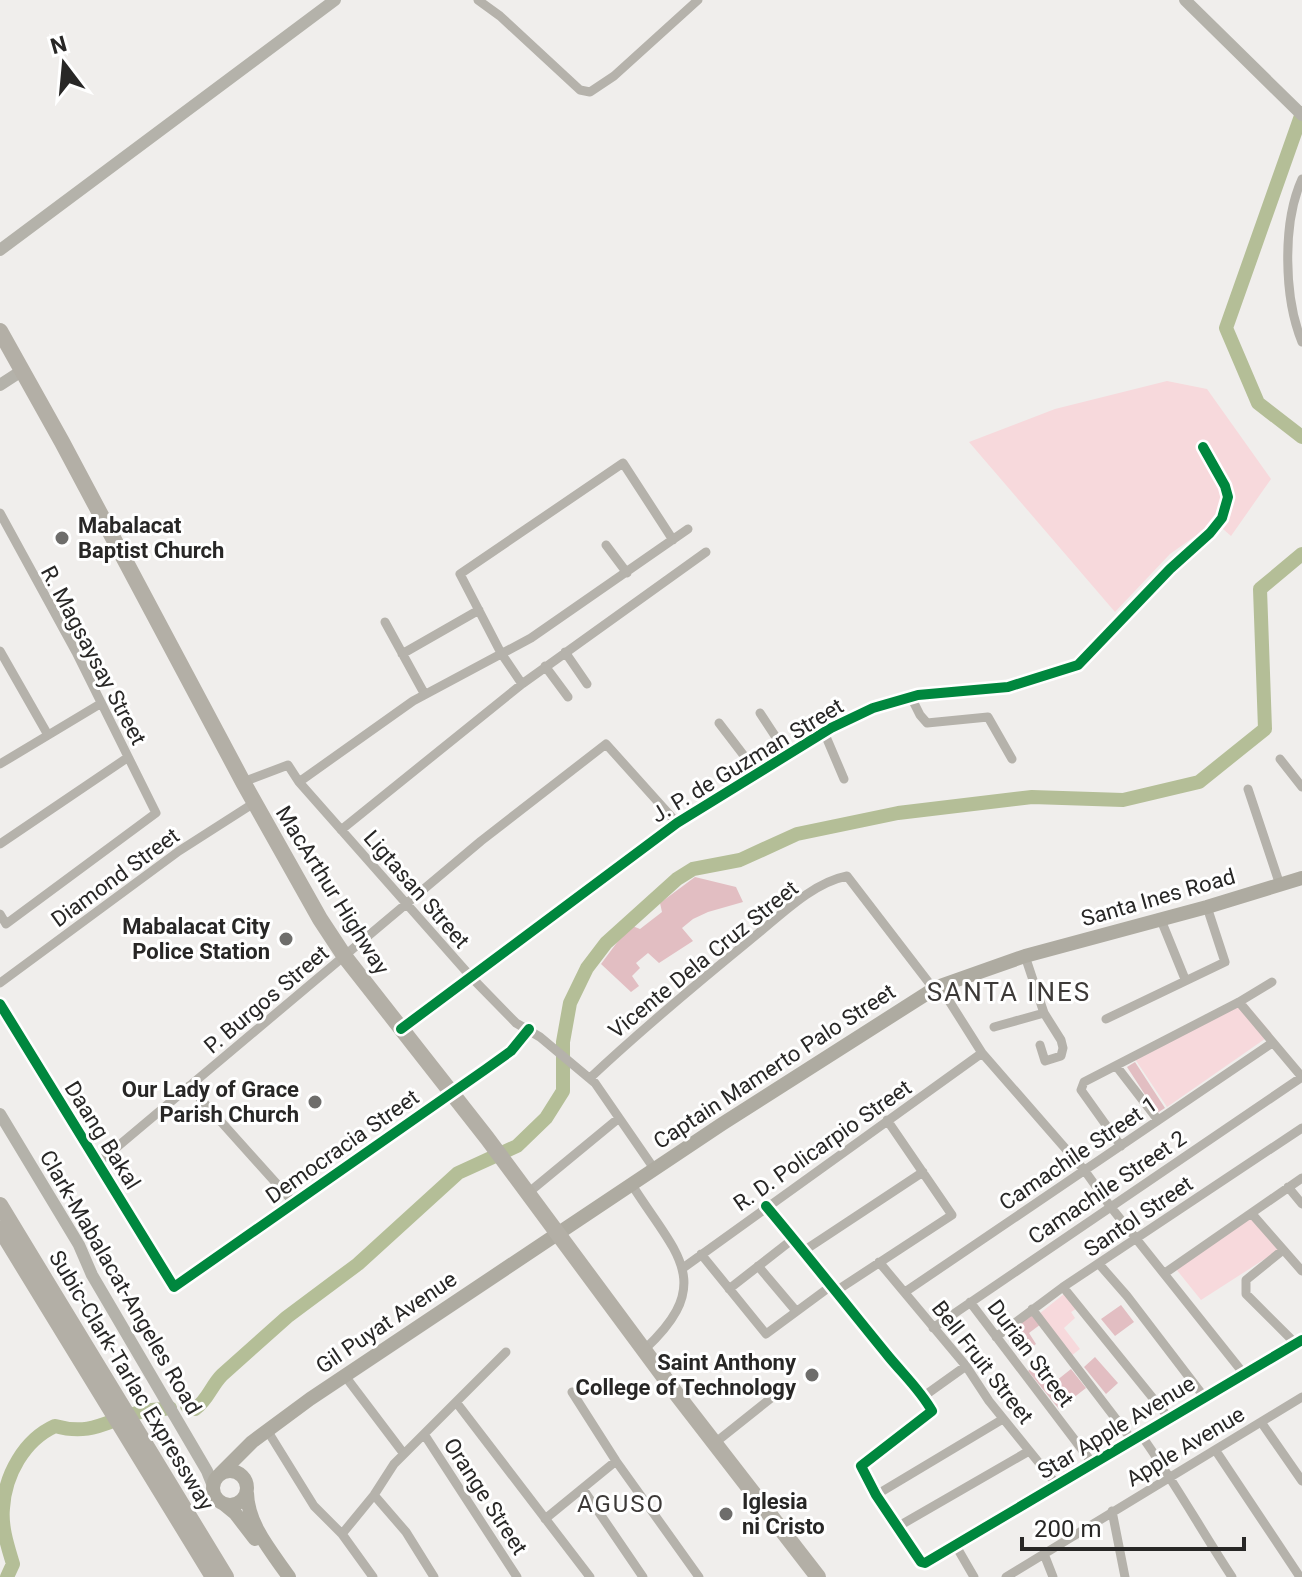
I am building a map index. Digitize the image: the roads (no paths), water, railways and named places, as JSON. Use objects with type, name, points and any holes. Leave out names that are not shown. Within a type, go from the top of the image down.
[{"type":"highway","name":"MacArthur Highway","points":[[0,331],[254,803],[320,919],[345,957],[487,1138],[556,1234],[818,1577]]},
{"type":"highway","name":"Subic-Clark-Tarlac Expressway","points":[[0,1205],[103,1387]]},
{"type":"highway","name":"Subic-Clark-Tarlac Expressway","points":[[0,1229],[174,1502],[226,1577]]},
{"type":"highway","name":"Subic-Clark-Tarlac Expressway","points":[[174,1502],[213,1577]]},
{"type":"main road","points":[[0,250],[335,0]]},
{"type":"main road","points":[[1185,0],[1302,115]]},
{"type":"main road","points":[[0,385],[23,370]]},
{"type":"main road","name":"Santa Ines Road","points":[[1025,956],[1302,878]]},
{"type":"main road","name":"Captain Mamerto Palo Street","points":[[556,1234],[936,987],[1025,956]]},
{"type":"main road","name":"Clark-Mabalacat-Angeles Road","points":[[0,1114],[212,1475]]},
{"type":"main road","name":"Gil Puyat Avenue","points":[[212,1475],[267,1430],[556,1234]]},
{"type":"main road","points":[[243,1451],[240,1464],[247,1486],[247,1507],[255,1527],[289,1577]]},
{"type":"main road","points":[[243,1476],[230,1471],[212,1475],[215,1497],[247,1528],[280,1577]]},
{"type":"main road","points":[[223,1504],[237,1504],[247,1493]]},
{"type":"street","points":[[478,0],[585,92],[590,92],[614,76],[698,0]]},
{"type":"street","points":[[1302,179],[1292,210],[1288,265],[1295,322],[1302,342]]},
{"type":"street","name":"J. P. de Guzman Street","points":[[401,1029],[677,823],[824,732],[873,708],[911,697],[1016,685],[1071,668],[1085,659],[1222,518],[1228,497],[1203,447]]},
{"type":"street","points":[[522,684],[501,653],[460,574],[623,463],[673,540]]},
{"type":"street","name":"R. Magsaysay Street","points":[[0,513],[4,531],[100,704],[156,813],[6,924],[0,914]]},
{"type":"street","points":[[299,782],[424,693],[531,638],[688,529]]},
{"type":"street","points":[[606,545],[627,573]]},
{"type":"street","points":[[341,830],[545,666],[706,552]]},
{"type":"street","points":[[402,654],[479,610]]},
{"type":"street","points":[[385,622],[424,693]]},
{"type":"street","points":[[0,651],[48,735]]},
{"type":"street","points":[[565,652],[587,684]]},
{"type":"street","points":[[545,666],[568,697]]},
{"type":"street","points":[[911,697],[927,723],[988,717],[1012,759]]},
{"type":"street","points":[[0,764],[100,704]]},
{"type":"street","points":[[760,713],[787,754]]},
{"type":"street","points":[[719,723],[758,774]]},
{"type":"street","points":[[824,732],[844,779]]},
{"type":"street","name":"P. Burgos Street","points":[[98,1163],[481,841],[606,744],[677,823]]},
{"type":"street","points":[[0,844],[127,758]]},
{"type":"street","points":[[1280,759],[1302,787]]},
{"type":"street","name":"Ligtasan Street","points":[[243,782],[284,764],[472,978],[516,1023],[540,1037],[590,1078],[655,1170]]},
{"type":"street","points":[[1248,789],[1280,885]]},
{"type":"street","name":"Diamond Street","points":[[0,983],[179,851],[254,803]]},
{"type":"street","name":"Vicente Dela Cruz Street","points":[[590,1078],[659,1014],[762,931],[812,892],[839,878],[847,876],[936,987]]},
{"type":"street","points":[[1106,1019],[1225,962],[1207,907]]},
{"type":"street","points":[[1161,920],[1185,979]]},
{"type":"street","points":[[1025,956],[1044,1013],[1063,1048],[1061,1056],[1045,1061],[1040,1045]]},
{"type":"street","points":[[1121,1146],[1081,1087],[1084,1082],[1272,982]]},
{"type":"street","points":[[936,987],[982,1053],[1085,1171],[1244,1374]]},
{"type":"street","points":[[1239,1002],[1302,1077]]},
{"type":"street","name":"Daang Bakal","points":[[0,1004],[171,1286]]},
{"type":"street","points":[[994,1027],[1044,1013]]},
{"type":"street","name":"Democracia Street","points":[[171,1286],[176,1287],[511,1051],[529,1029]]},
{"type":"street","name":"Camachile Street 1","points":[[905,1292],[1272,1043]]},
{"type":"street","name":"R. D. Policarpio Street","points":[[683,1268],[982,1053]]},
{"type":"street","points":[[1117,1067],[1158,1120]]},
{"type":"street","name":"Camachile Street 2","points":[[933,1328],[1302,1077]]},
{"type":"street","points":[[189,1086],[294,1203]]},
{"type":"street","points":[[528,1193],[619,1118]]},
{"type":"street","points":[[701,1254],[766,1334],[796,1311],[952,1215],[887,1120]]},
{"type":"street","name":"Santol Street","points":[[996,1337],[1063,1287],[1302,1128]]},
{"type":"street","points":[[805,1250],[923,1172]]},
{"type":"street","points":[[1165,1273],[1302,1178]]},
{"type":"street","points":[[632,1185],[683,1268],[685,1287],[680,1305],[665,1329],[645,1349]]},
{"type":"street","points":[[1288,1187],[1302,1204]]},
{"type":"street","points":[[766,1206],[924,1396],[966,1366]]},
{"type":"street","points":[[1252,1214],[1302,1271]]},
{"type":"street","points":[[729,1289],[793,1239]]},
{"type":"street","points":[[1283,1250],[1246,1280],[1245,1289],[1246,1294],[1299,1342]]},
{"type":"street","name":"Bell Fruit Street","points":[[879,1262],[966,1366],[1003,1419],[1057,1485]]},
{"type":"street","points":[[1099,1264],[1205,1398]]},
{"type":"street","points":[[758,1266],[796,1311]]},
{"type":"street","points":[[1063,1287],[1169,1418]]},
{"type":"street","name":"Durian Street","points":[[970,1302],[1093,1464]]},
{"type":"street","points":[[1032,1309],[1136,1438],[1171,1476],[1194,1519],[1232,1577]]},
{"type":"street","name":"Star Apple Avenue","points":[[924,1396],[932,1411],[861,1464],[862,1472],[876,1495],[921,1562],[925,1563],[1299,1342]]},
{"type":"street","points":[[342,1534],[404,1454],[506,1352]]},
{"type":"street","points":[[345,1376],[404,1454]]},
{"type":"street","points":[[716,1442],[780,1391]]},
{"type":"street","points":[[572,1392],[616,1461],[699,1577]]},
{"type":"street","name":"Apple Avenue","points":[[1006,1577],[1302,1397]]},
{"type":"street","points":[[456,1402],[590,1577]]},
{"type":"street","points":[[876,1495],[1003,1419]]},
{"type":"street","points":[[1261,1422],[1300,1475]]},
{"type":"street","points":[[267,1430],[314,1506],[342,1534],[369,1575]]},
{"type":"street","name":"Orange Street","points":[[424,1434],[517,1577]]},
{"type":"street","points":[[899,1526],[1029,1451]]},
{"type":"street","points":[[1216,1451],[1300,1577]]},
{"type":"street","points":[[545,1519],[616,1461]]},
{"type":"street","points":[[583,1489],[643,1577]]},
{"type":"street","points":[[374,1495],[406,1532],[434,1577]]},
{"type":"street","points":[[1112,1511],[1125,1577]]},
{"type":"street","points":[[956,1546],[974,1577]]},
{"type":"street","points":[[1044,1554],[1053,1577]]},
{"type":"waterway","points":[[1302,113],[1226,328],[1258,403],[1302,437]]},
{"type":"waterway","points":[[187,1406],[195,1409],[222,1375],[287,1317],[358,1264],[458,1173],[517,1146],[546,1118],[563,1091],[563,1042],[570,1003],[587,968],[606,943],[677,879],[693,869],[740,860],[797,834],[898,813],[1032,797],[1123,800],[1199,782],[1265,729],[1260,589],[1302,554]]},
{"type":"waterway","points":[[7,1577],[13,1564],[5,1537],[3,1508],[12,1471],[25,1449],[55,1426],[91,1428],[132,1414],[170,1408]]},
{"type":"place","name":"Mabalacat Baptist Church","points":[[62,538]]},
{"type":"place","name":"Mabalacat City Police Station","points":[[286,939]]},
{"type":"place","name":"Our Lady of Grace Parish Church","points":[[315,1102]]},
{"type":"place","name":"Saint Anthony College of Technology","points":[[812,1375]]},
{"type":"place","name":"Iglesia ni Cristo","points":[[726,1514]]},
{"type":"district","name":"SANTA INES","points":[[1009,992]]},
{"type":"district","name":"AGUSO","points":[[621,1504]]}]
